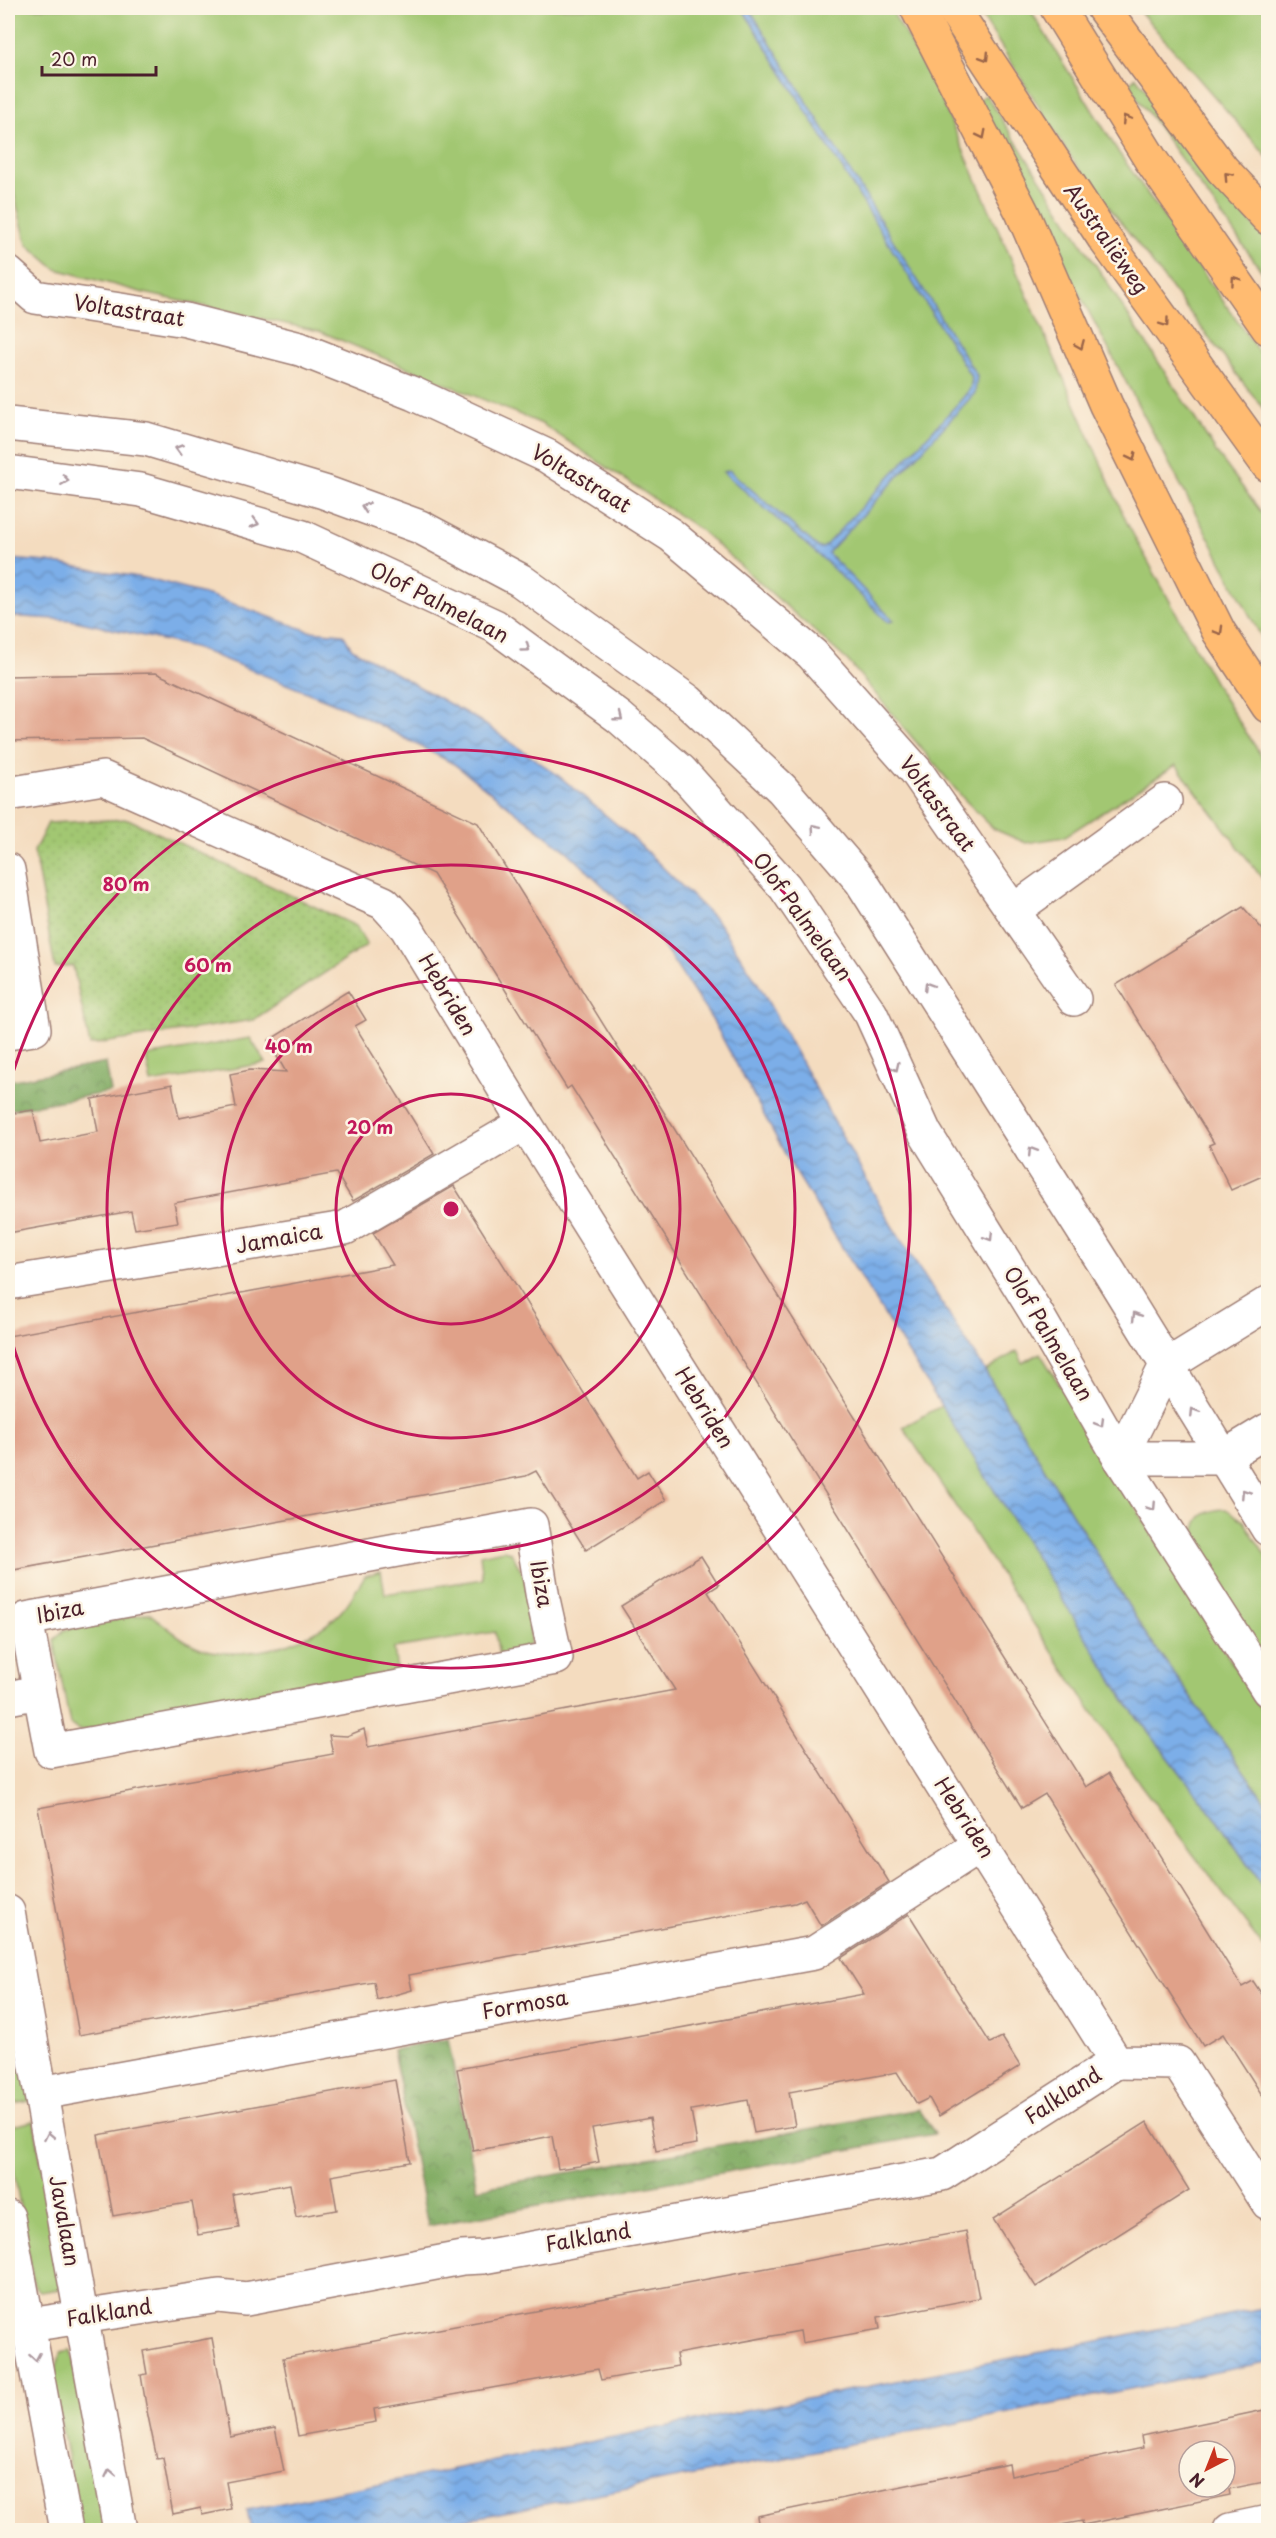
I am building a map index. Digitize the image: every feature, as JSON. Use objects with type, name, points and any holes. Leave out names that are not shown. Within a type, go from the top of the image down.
[{"type":"main road","points":[[917,8],[1022,212],[1106,405],[1219,632],[1269,706]]},
{"type":"main road","name":"Australiëweg","points":[[953,8],[1104,238],[1269,465]]},
{"type":"main road","points":[[1057,8],[1151,160],[1269,328]]},
{"type":"main road","points":[[1103,8],[1222,169],[1269,218]]},
{"type":"street","name":"Voltastraat","points":[[8,273],[35,297],[186,320],[300,349],[414,394],[547,456],[671,535],[812,654],[916,771],[1074,999]]},
{"type":"street","points":[[8,424],[146,439],[324,492],[420,527],[520,580],[688,702],[782,789],[861,881],[1105,1265],[1222,1458],[1269,1529]]},
{"type":"street","name":"Olof Palmelaan","points":[[8,472],[141,490],[303,537],[495,626],[619,717],[681,771],[785,887],[870,1014],[925,1133],[1024,1292],[1120,1458],[1269,1690]]},
{"type":"street","name":"Hebriden","points":[[8,794],[104,778],[384,903],[406,927],[525,1123],[854,1649],[981,1845],[1116,2062]]},
{"type":"street","points":[[1012,910],[1165,801]]},
{"type":"street","points":[[8,870],[34,1029],[8,1033]]},
{"type":"street","name":"Jamaica","points":[[8,1283],[345,1228],[525,1123]]},
{"type":"street","points":[[1269,1303],[1166,1366],[1120,1458],[1222,1458],[1269,1430]]},
{"type":"street","name":"Ibiza","points":[[531,1525],[543,1599],[556,1658],[51,1751],[39,1692],[26,1619],[531,1525]]},
{"type":"street","points":[[8,1698],[39,1692]]},
{"type":"street","name":"Formosa","points":[[41,2093],[814,1953],[981,1845]]},
{"type":"street","name":"Javalaan","points":[[8,1912],[120,2530]]},
{"type":"street","points":[[1116,2062],[1178,2063],[1269,2203]]},
{"type":"street","name":"Falkland","points":[[29,2325],[219,2296],[246,2299],[462,2258],[483,2257],[942,2174],[1116,2062]]},
{"type":"street","points":[[8,2217],[66,2530]]},
{"type":"street","points":[[1230,2530],[1269,2522]]},
{"type":"green space","points":[[8,8],[890,8],[937,90],[1127,523],[1218,689],[1268,766],[1268,886],[1176,765],[1064,837],[1026,843],[994,829],[963,798],[848,661],[699,529],[542,424],[319,331],[144,293],[56,269],[27,244],[15,198],[8,154]]},
{"type":"green space","points":[[977,8],[1029,8],[1119,153],[1268,365],[1268,415],[1068,153]]},
{"type":"green space","points":[[1137,8],[1268,8],[1268,158]]},
{"type":"green space","points":[[1136,77],[1245,216],[1268,240],[1268,280],[1128,85]]},
{"type":"green space","points":[[986,95],[1219,456],[1268,521],[1268,647],[977,101]]},
{"type":"green space","points":[[128,819],[356,926],[367,945],[253,1020],[90,1045],[73,966],[55,968],[34,851],[48,823]]},
{"type":"green space","points":[[250,1038],[266,1063],[151,1083],[146,1056]]},
{"type":"green space","points":[[106,1063],[111,1092],[8,1110],[8,1081]]},
{"type":"green space","points":[[1017,1351],[1023,1363],[1040,1353],[1260,1708],[1268,1717],[1268,1805],[1145,1633],[985,1371]]},
{"type":"green space","points":[[943,1405],[1130,1708],[1218,1821],[1268,1895],[1268,1953],[1140,1784],[903,1427]]},
{"type":"green space","points":[[1226,1509],[1244,1521],[1268,1560],[1268,1665],[1193,1545],[1195,1529],[1200,1518],[1204,1514]]},
{"type":"green space","points":[[503,1550],[511,1552],[524,1576],[530,1609],[530,1643],[523,1650],[499,1656],[495,1632],[394,1648],[397,1673],[82,1731],[70,1725],[54,1640],[64,1630],[149,1613],[199,1648],[224,1653],[262,1650],[282,1646],[318,1630],[345,1607],[365,1576],[381,1571],[385,1594],[483,1579],[480,1555]]},
{"type":"green space","points":[[8,1978],[30,2101],[8,2105]]},
{"type":"green space","points":[[448,2039],[477,2189],[919,2109],[935,2134],[428,2226],[393,2050]]},
{"type":"green space","points":[[34,2121],[62,2283],[59,2289],[40,2292],[34,2286],[8,2138],[8,2127]]},
{"type":"green space","points":[[71,2350],[107,2530],[81,2530],[53,2380],[61,2352]]},
{"type":"water","points":[[742,8],[749,8],[977,376],[975,393],[828,553],[894,621],[888,622],[824,560],[723,472],[729,470],[819,548],[823,548],[961,400],[970,389],[972,378]]},
{"type":"water","points":[[8,559],[48,562],[144,578],[211,596],[309,631],[343,634],[352,649],[480,721],[559,776],[634,839],[718,922],[757,982],[892,1226],[985,1371],[1145,1633],[1268,1805],[1268,1895],[1218,1821],[1130,1708],[789,1161],[713,1021],[659,940],[569,853],[454,764],[349,709],[193,647],[71,620],[8,616]]},
{"type":"water","points":[[1268,2307],[1268,2362],[413,2530],[251,2530],[247,2510]]},
{"type":"building","points":[[156,673],[478,823],[631,1069],[635,1066],[1086,1787],[1109,1773],[1242,1987],[1253,1981],[1269,2005],[1269,2106],[1223,2034],[1203,2046],[1045,1794],[1022,1808],[571,1086],[567,1089],[433,874],[142,738],[8,741],[8,676]]},
{"type":"building","points":[[1243,907],[1269,937],[1269,1173],[1231,1190],[1209,1145],[1214,1143],[1116,985]]},
{"type":"building","points":[[348,991],[366,1020],[355,1026],[434,1154],[353,1201],[336,1173],[174,1203],[178,1222],[135,1229],[131,1211],[8,1233],[8,1114],[33,1110],[40,1143],[98,1132],[92,1099],[172,1084],[179,1118],[236,1107],[230,1074],[250,1070],[286,1072],[268,1041]]},
{"type":"building","points":[[454,1186],[637,1478],[648,1471],[666,1500],[586,1550],[536,1471],[526,1476],[8,1571],[8,1336],[393,1265],[373,1233]]},
{"type":"building","points":[[701,1556],[719,1585],[708,1592],[889,1882],[821,1926],[805,1899],[795,1903],[409,1975],[412,1990],[377,2000],[374,1982],[79,2035],[38,1808],[333,1754],[329,1735],[347,1736],[364,1729],[368,1747],[675,1690],[621,1606]]},
{"type":"building","points":[[909,1914],[990,2043],[1002,2037],[1020,2066],[939,2116],[929,2098],[917,2104],[897,2072],[789,2092],[795,2126],[754,2133],[748,2100],[691,2110],[697,2144],[656,2151],[650,2118],[592,2128],[599,2162],[579,2166],[558,2169],[552,2136],[473,2151],[457,2069],[864,1994],[841,1958]]},
{"type":"building","points":[[395,2080],[410,2162],[331,2176],[337,2210],[296,2217],[290,2184],[233,2194],[239,2228],[198,2235],[192,2202],[113,2216],[98,2135]]},
{"type":"building","points":[[1147,2122],[1189,2190],[1036,2287],[993,2219]]},
{"type":"building","points":[[966,2231],[979,2298],[878,2317],[880,2329],[802,2343],[800,2331],[676,2354],[678,2366],[601,2380],[598,2369],[374,2409],[376,2422],[298,2436],[283,2358]]},
{"type":"building","points":[[212,2338],[230,2437],[275,2428],[284,2471],[226,2482],[231,2509],[202,2515],[201,2508],[173,2514],[163,2458],[157,2459],[147,2411],[141,2375],[147,2374],[143,2351]]},
{"type":"building","points":[[1269,2409],[1269,2481],[1237,2487],[1237,2439],[1177,2439],[1177,2499],[1210,2499],[1083,2525],[1082,2521],[1034,2530],[759,2530],[757,2516],[1009,2464],[1011,2476],[1143,2448],[1141,2436]]}]
